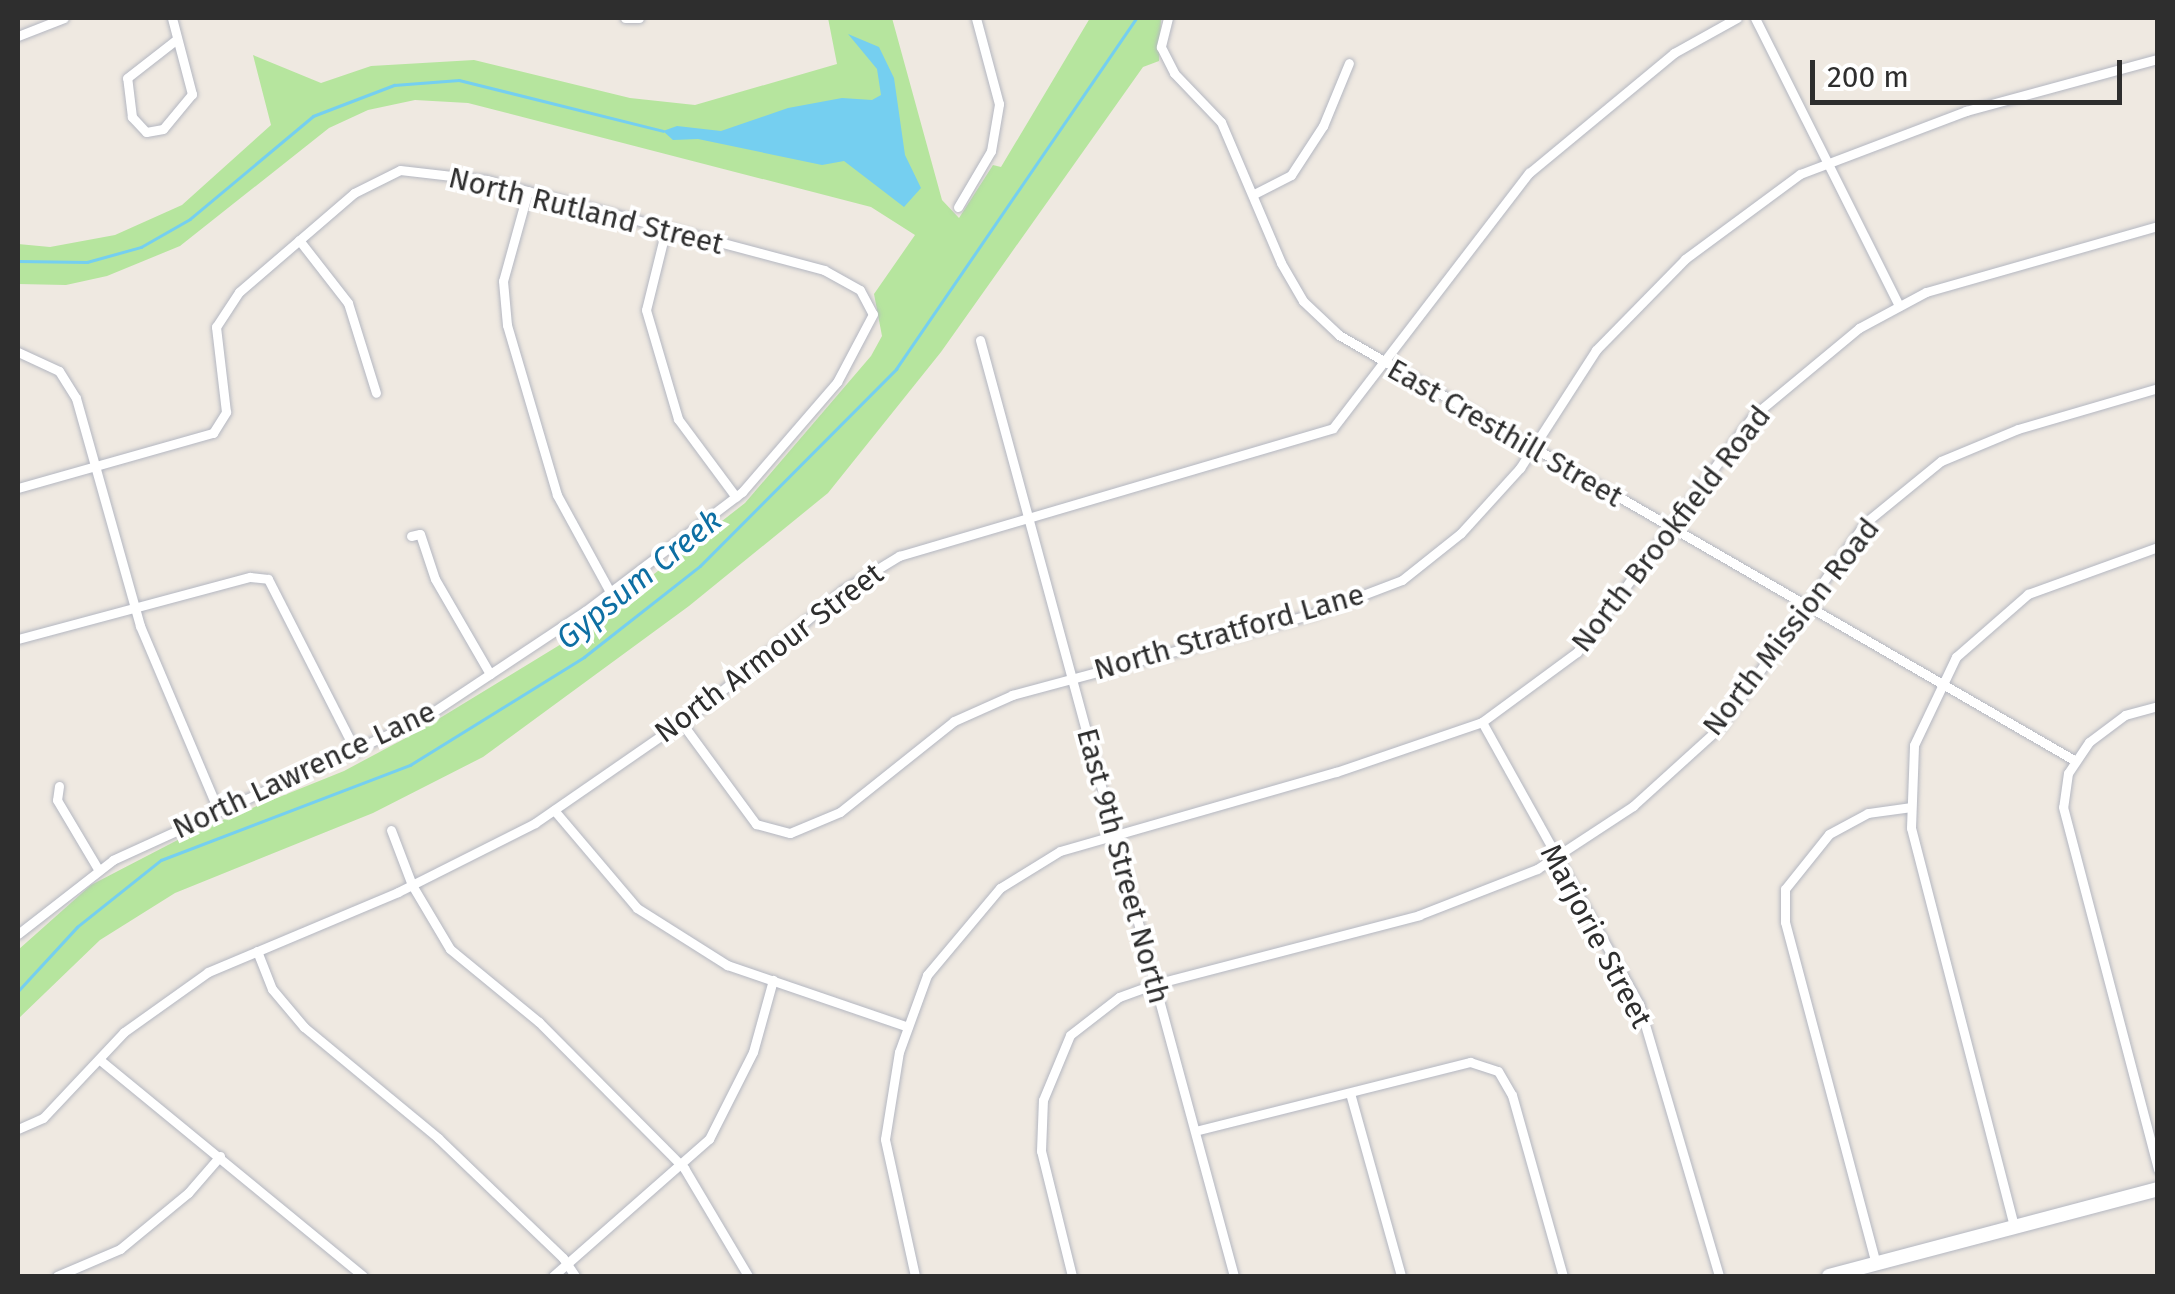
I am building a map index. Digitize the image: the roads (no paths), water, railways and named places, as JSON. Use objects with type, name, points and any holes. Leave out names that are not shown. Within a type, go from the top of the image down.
[{"type":"main road","points":[[1829,1276],[2158,1189]]},
{"type":"street","points":[[18,36],[64,18]]},
{"type":"street","points":[[172,18],[178,40],[192,94],[189,106],[163,129],[146,132],[132,116],[127,78],[178,40]]},
{"type":"street","points":[[625,18],[639,18]]},
{"type":"street","points":[[958,207],[991,151],[999,104],[976,18]]},
{"type":"street","name":"East Cresthill Street","points":[[1168,18],[1161,47],[1174,73],[1222,122],[1303,301],[1339,335],[2074,760]]},
{"type":"street","name":"North Armour Street","points":[[18,1130],[42,1118],[124,1032],[208,972],[412,885],[554,810],[682,722],[843,590],[899,556],[1028,515],[1309,440],[1350,411],[1385,364],[1406,327],[1528,173],[1674,53],[1737,18]]},
{"type":"street","points":[[1756,18],[1899,306]]},
{"type":"street","name":"North Stratford Lane","points":[[682,722],[756,824],[790,834],[840,812],[954,721],[1072,677],[1313,614],[1402,580],[1461,533],[1532,448],[1596,350],[1684,259],[1800,174],[1966,112],[2158,59]]},
{"type":"street","points":[[1256,194],[1290,176],[1322,126],[1349,63]]},
{"type":"street","name":"North Rutland Street","points":[[18,488],[213,433],[226,412],[216,328],[238,292],[354,193],[400,170],[528,191],[824,270],[860,290],[870,307]]},
{"type":"street","points":[[528,191],[503,281],[507,325],[557,494],[610,592]]},
{"type":"street","name":"North Brookfield Road","points":[[915,1276],[885,1138],[908,1027],[927,974],[1000,888],[1060,851],[1336,772],[1482,722],[1577,652],[1754,416],[1860,328],[1899,306],[1963,281],[2158,226]]},
{"type":"street","points":[[666,229],[646,310],[678,420],[736,497]]},
{"type":"street","points":[[299,240],[348,302],[376,393]]},
{"type":"street","name":"North Lawrence Lane","points":[[18,934],[98,869],[218,810],[356,752],[490,674],[610,592],[736,497],[838,382],[869,331],[870,307]]},
{"type":"street","name":"East 9th Street North","points":[[980,340],[1234,1276]]},
{"type":"street","points":[[18,352],[59,372],[76,398],[135,608],[218,810]]},
{"type":"street","name":"North Mission Road","points":[[1072,1276],[1040,1151],[1044,1100],[1070,1035],[1119,997],[1419,914],[1555,856],[1634,806],[1720,727],[1865,523],[1942,461],[2018,429],[2158,388]]},
{"type":"street","points":[[411,536],[420,534],[434,579],[490,674]]},
{"type":"street","points":[[2014,1226],[1929,906],[1912,807],[1914,745],[1956,657],[2028,594],[2158,547]]},
{"type":"street","points":[[18,639],[250,577],[268,579],[356,752]]},
{"type":"street","points":[[2158,706],[2125,714],[2074,760],[2065,789],[2066,836],[2158,1170]]},
{"type":"street","name":"Marjorie Street","points":[[1482,722],[1639,1004],[1719,1276]]},
{"type":"street","points":[[59,786],[57,800],[98,869]]},
{"type":"street","points":[[1891,1276],[1881,1262],[1785,922],[1785,889],[1829,834],[1868,813],[1912,807]]},
{"type":"street","points":[[554,810],[637,908],[728,965],[908,1027]]},
{"type":"street","points":[[391,830],[412,885],[450,948],[539,1022],[681,1165],[748,1276]]},
{"type":"street","points":[[257,951],[272,989],[304,1027],[438,1138],[575,1276]]},
{"type":"street","points":[[554,1276],[709,1139],[753,1052],[773,980]]},
{"type":"street","points":[[100,1060],[364,1276]]},
{"type":"street","points":[[1195,1132],[1470,1062],[1490,1069],[1512,1095],[1563,1276]]},
{"type":"street","points":[[1350,1093],[1401,1276]]},
{"type":"street","points":[[58,1276],[120,1249],[188,1194],[220,1156]]},
{"type":"water","points":[[848,34],[879,47],[894,78],[905,155],[921,188],[904,207],[844,161],[822,165],[698,139],[673,140],[663,131],[677,126],[721,131],[788,108],[842,98],[872,100],[881,95],[877,69]]},
{"type":"waterway","name":"Gypsum Creek","points":[[18,991],[77,927],[161,860],[410,765],[584,657],[700,566],[896,369],[1136,18]]},
{"type":"waterway","points":[[18,261],[87,262],[141,247],[190,219],[313,116],[394,85],[459,80],[663,131]]}]
